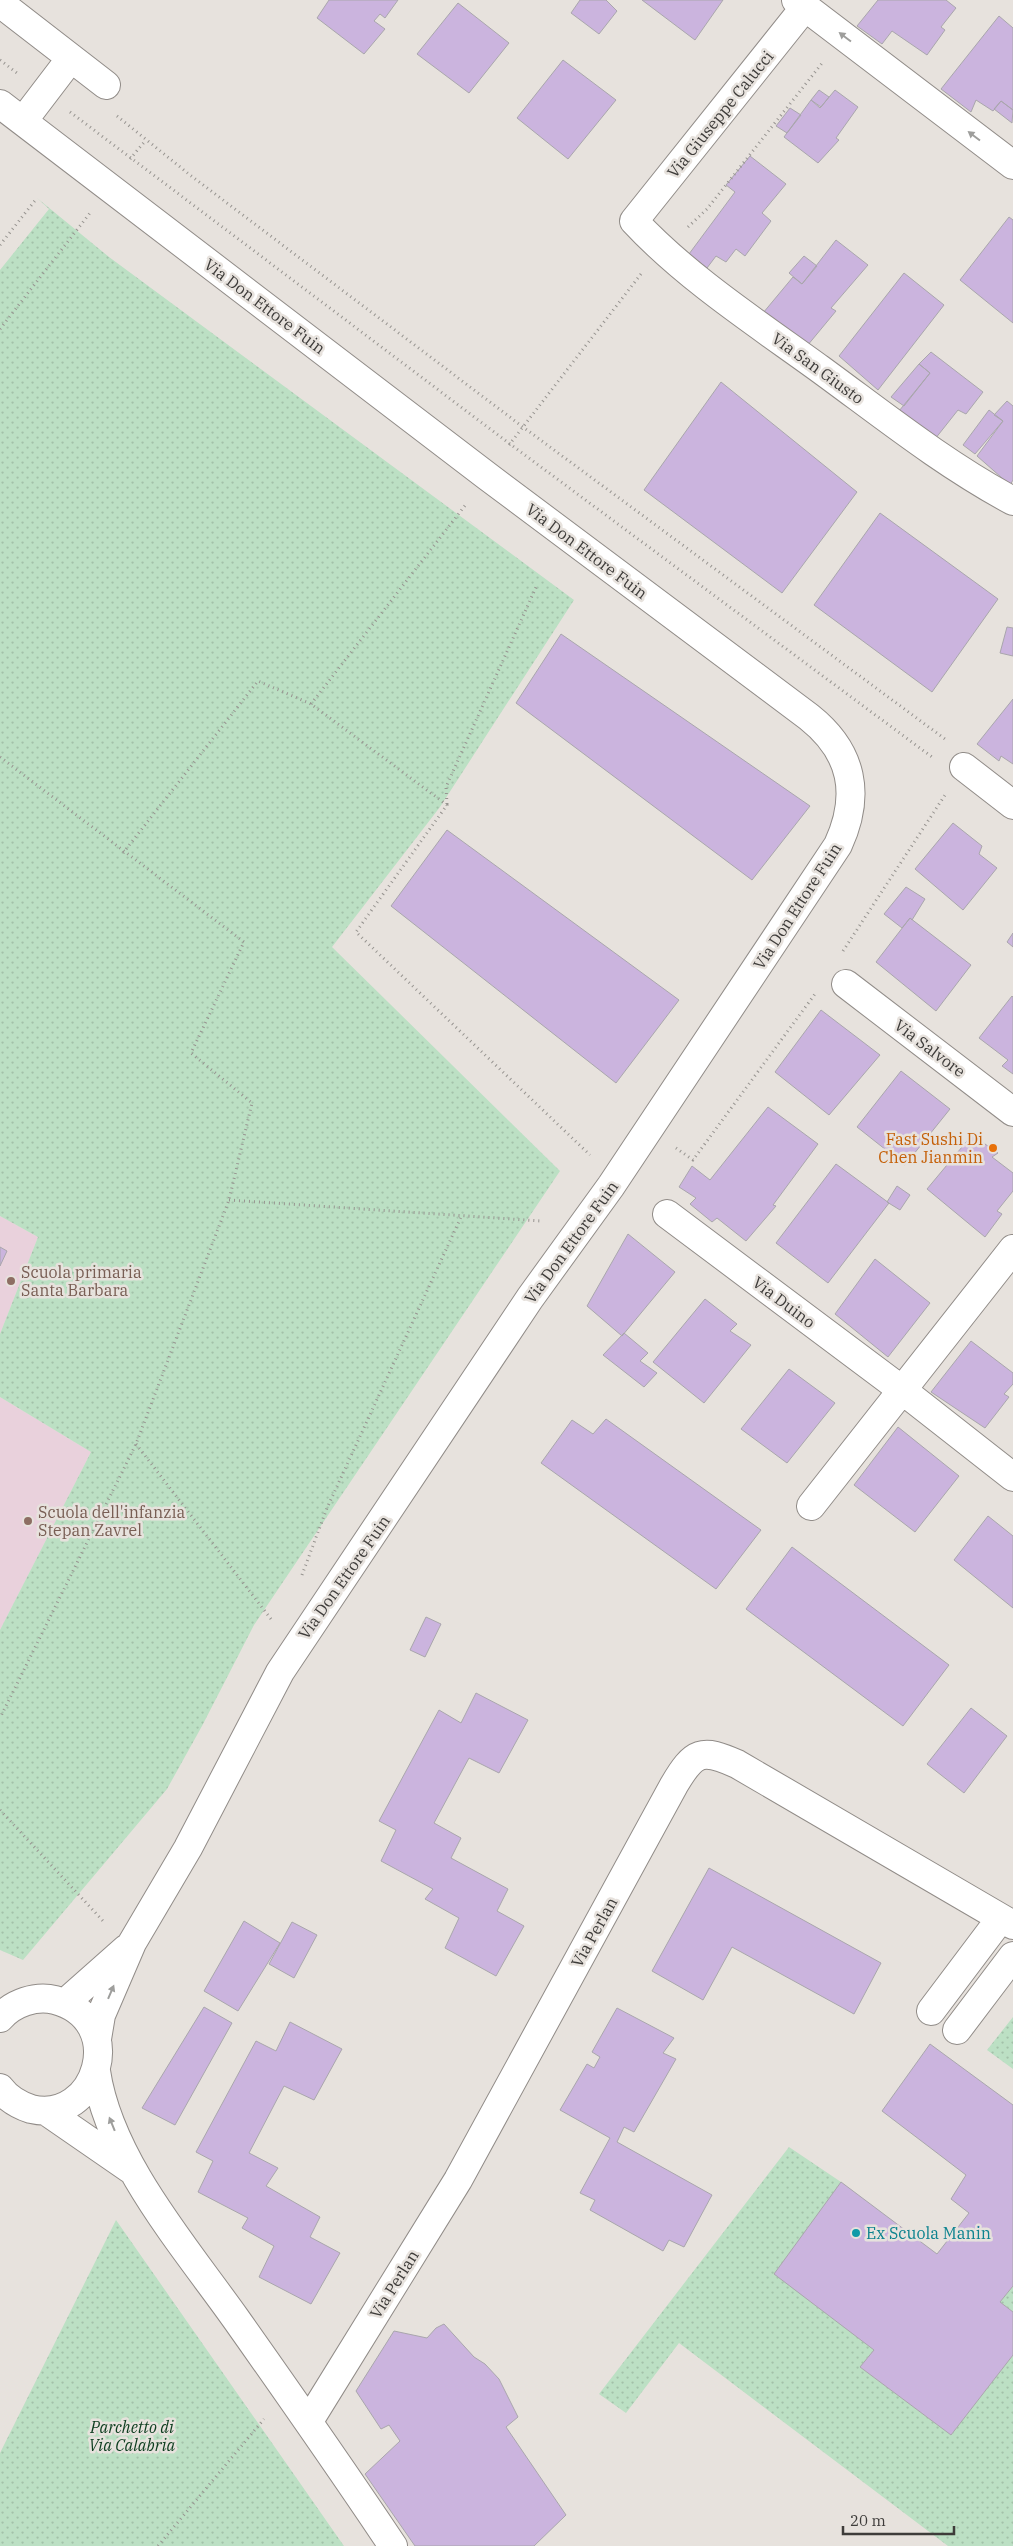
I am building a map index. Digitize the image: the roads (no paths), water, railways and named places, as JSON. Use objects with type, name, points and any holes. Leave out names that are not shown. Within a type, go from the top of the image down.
[{"type":"street","points":[[0,3],[106,85]]},
{"type":"street","name":"Via Giuseppe Calucci","points":[[634,221],[800,4],[1013,166]]},
{"type":"street","points":[[23,121],[71,58]]},
{"type":"street","name":"Via Don Ettore Fuin","points":[[0,104],[487,476],[822,727],[841,752],[850,779],[851,794],[850,812],[846,828],[833,853],[616,1178],[530,1298],[280,1672],[188,1848],[132,1943],[101,2015],[97,2039]]},
{"type":"street","name":"Via San Giusto","points":[[634,221],[661,250],[788,346],[969,478],[1013,501]]},
{"type":"street","points":[[964,767],[1013,805]]},
{"type":"street","name":"Via Salvore","points":[[846,984],[1013,1112]]},
{"type":"street","name":"Via Duino","points":[[667,1214],[902,1390],[1013,1477]]},
{"type":"street","points":[[811,1506],[1013,1249]]},
{"type":"street","name":"Via Perlan","points":[[309,2421],[458,2180],[674,1785],[692,1759],[701,1754],[711,1754],[737,1764],[1007,1921]]},
{"type":"street","points":[[931,2011],[1007,1921]]},
{"type":"street","name":"Via Don Ettore Fuin","points":[[65,2003],[132,1943]]},
{"type":"street","points":[[957,2030],[1013,1956]]},
{"type":"street","points":[[7,2005],[36,1998],[50,1998],[77,2009],[89,2020],[94,2028],[97,2039],[96,2071],[99,2092],[130,2169],[309,2421],[394,2546]]},
{"type":"street","points":[[46,2111],[66,2106],[79,2097],[91,2083],[96,2071]]},
{"type":"street","points":[[0,2088],[15,2102],[46,2111],[130,2169]]},
{"type":"place","name":"Fast Sushi Di Chen Jianmin","points":[[993,1148]]},
{"type":"place","name":"Scuola primaria Santa Barbara","points":[[11,1281]]},
{"type":"place","name":"Scuola dell'infanzia Stepan Zavrel","points":[[28,1521]]},
{"type":"place","name":"Ex Scuola Manin","points":[[856,2233]]},
{"type":"park label","name":"Parchetto di Via Calabria","points":[[132,2436]]}]
